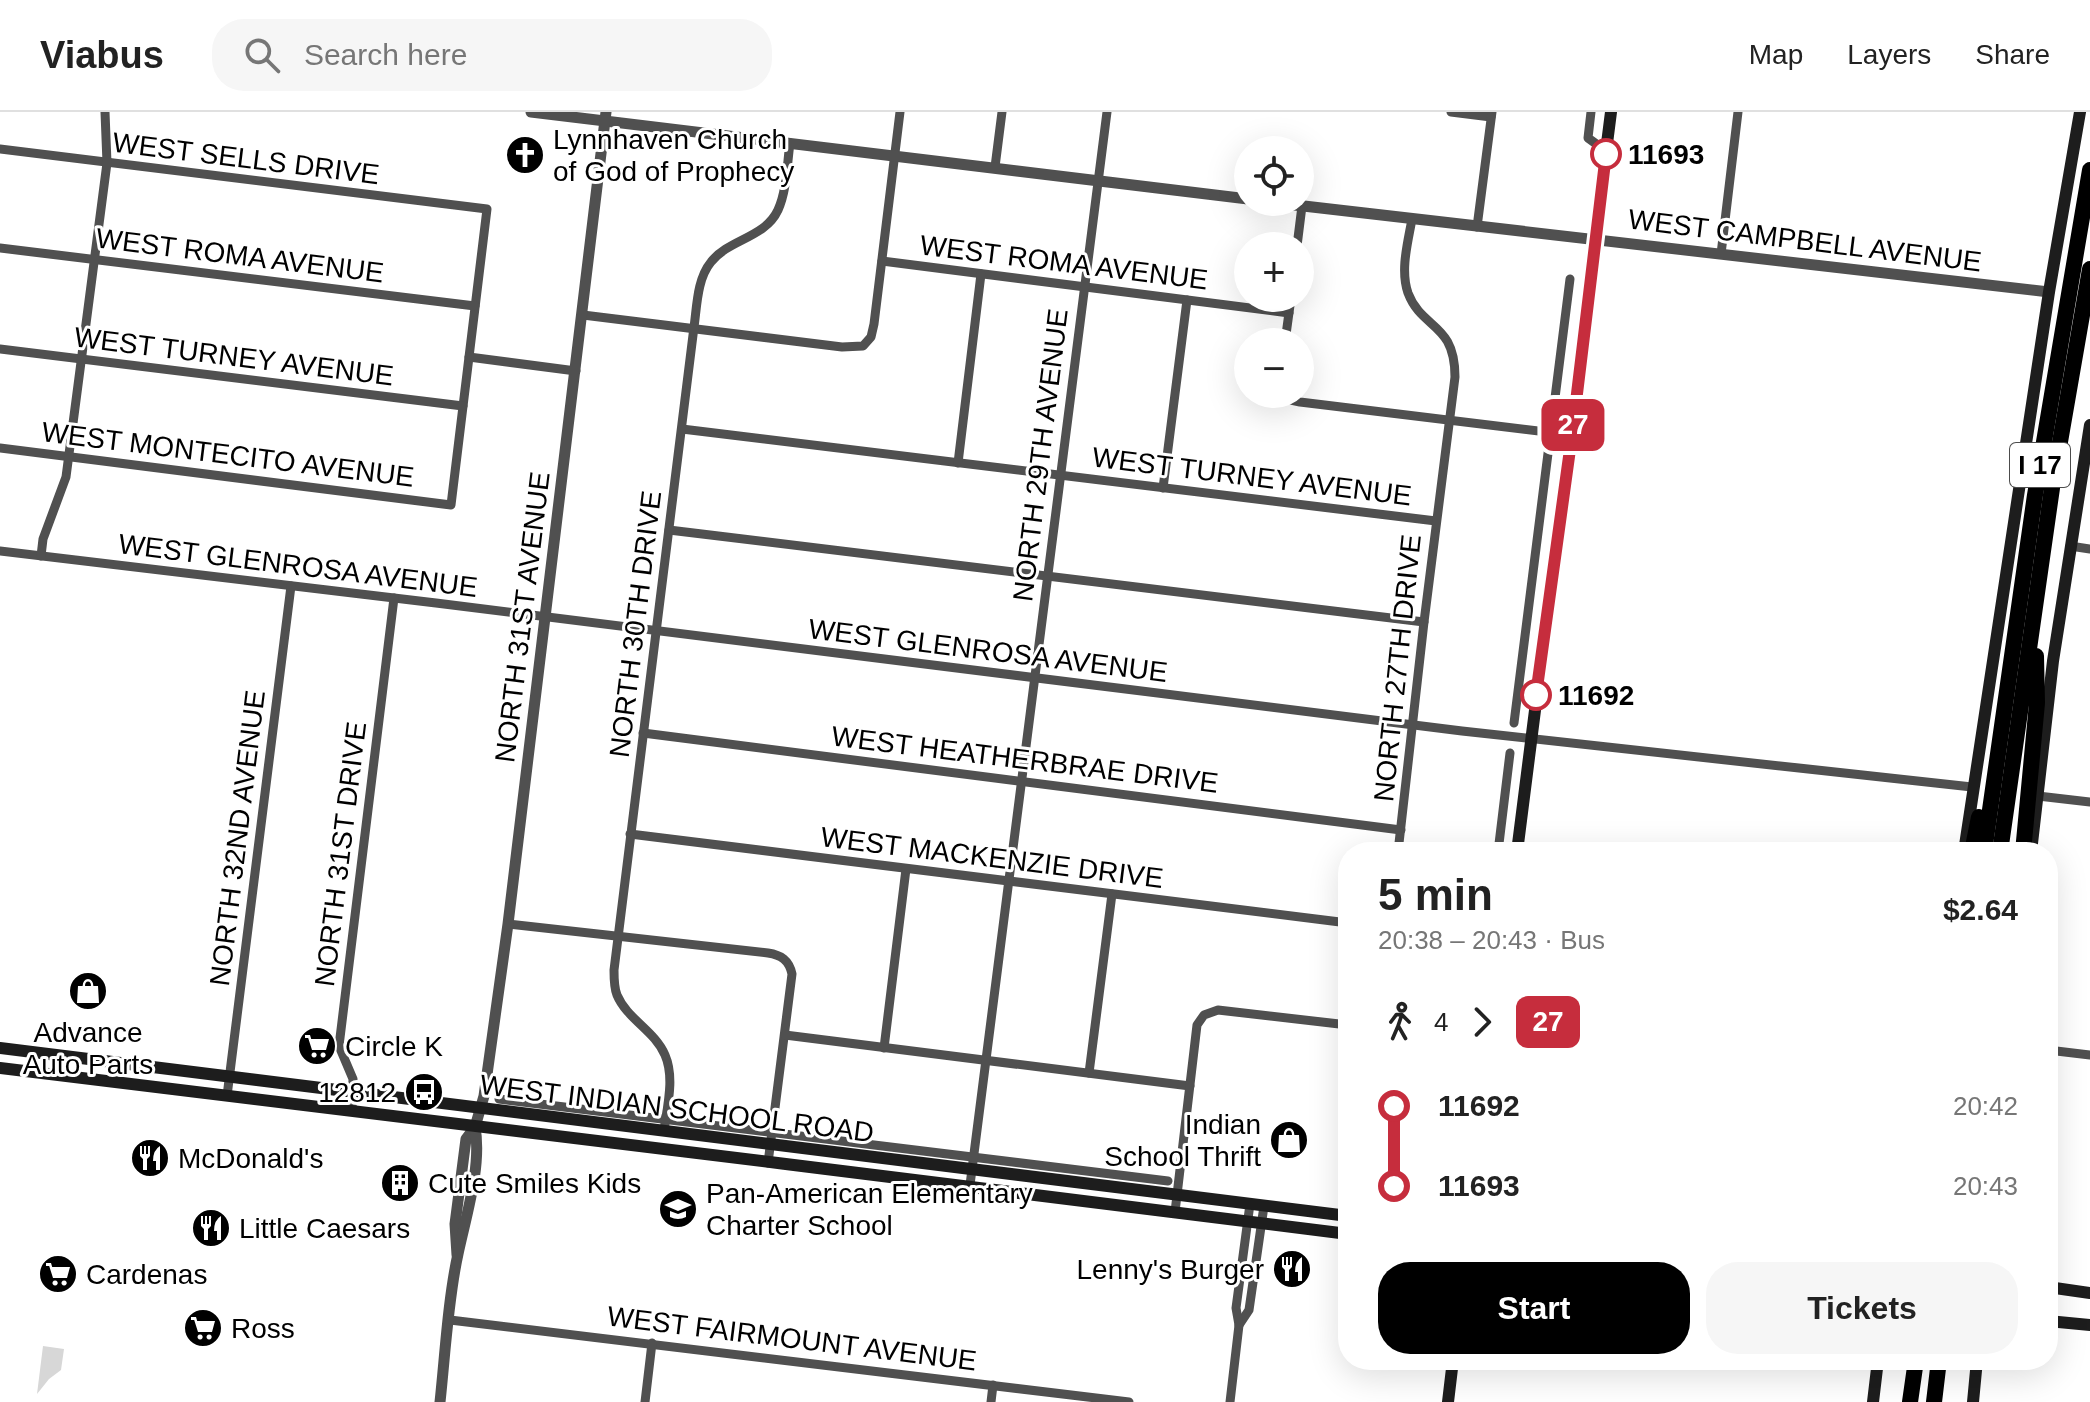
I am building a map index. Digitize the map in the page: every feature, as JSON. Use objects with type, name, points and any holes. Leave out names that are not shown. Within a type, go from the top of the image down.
[{"type":"highway","name":"I 17","points":[[1985,842],[2035,495],[2090,170]]},
{"type":"highway","points":[[1993,842],[2047,475],[2090,227]]},
{"type":"highway","points":[[2001,842],[2052,488],[2090,269]]},
{"type":"highway","name":"I 17","points":[[2010,842],[2036,656],[2090,319]]},
{"type":"highway","points":[[2024,842],[2037,703],[2036,656]]},
{"type":"highway","points":[[1974,842],[1996,762]]},
{"type":"highway","points":[[1910,1402],[1915,1370]]},
{"type":"highway","points":[[1925,1402],[1930,1370]]},
{"type":"highway","points":[[1934,1402],[1938,1370]]},
{"type":"main road","points":[[1518,842],[1611,112]]},
{"type":"main road","points":[[1965,842],[2049,292],[2080,112]]},
{"type":"main road","points":[[2032,842],[2070,546],[2090,425]]},
{"type":"main road","name":"WEST INDIAN SCHOOL ROAD","points":[[0,1048],[480,1108],[771,1138],[1338,1215]]},
{"type":"main road","name":"WEST INDIAN SCHOOL ROAD","points":[[0,1068],[1338,1233]]},
{"type":"main road","points":[[2058,1288],[2090,1293]]},
{"type":"main road","points":[[2058,1322],[2090,1325]]},
{"type":"main road","points":[[1448,1402],[1452,1370]]},
{"type":"main road","points":[[1873,1402],[1877,1370]]},
{"type":"main road","points":[[1973,1402],[1976,1370]]},
{"type":"street","points":[[41,556],[43,539],[66,477],[107,163],[105,112]]},
{"type":"street","points":[[531,112],[606,116],[790,143],[1234,197]]},
{"type":"street","points":[[583,315],[842,347],[863,346],[873,331],[900,112]]},
{"type":"street","points":[[995,167],[1002,112]]},
{"type":"street","name":"NORTH 29TH AVENUE","points":[[970,1185],[1107,112]]},
{"type":"street","points":[[1451,112],[1491,114],[1477,227]]},
{"type":"street","points":[[1591,112],[1588,138],[1606,151]]},
{"type":"street","points":[[1721,254],[1738,112]]},
{"type":"street","name":"NORTH 31ST AVENUE","points":[[440,1402],[457,1255],[455,1224],[466,1139],[475,1127],[480,1108],[508,924],[606,116]]},
{"type":"street","name":"NORTH 30TH DRIVE","points":[[665,1125],[670,1083],[665,1053],[625,1008],[616,993],[614,970],[694,327],[699,289],[710,262],[725,248],[765,227],[778,212],[790,143]]},
{"type":"street","name":"WEST SELLS DRIVE","points":[[0,149],[487,209],[475,306]]},
{"type":"street","name":"WEST CAMPBELL AVENUE","points":[[1314,207],[2049,292]]},
{"type":"street","name":"NORTH 27TH DRIVE","points":[[1399,842],[1455,377],[1453,355],[1443,334],[1413,303],[1406,282],[1405,265],[1412,219]]},
{"type":"street","name":"WEST ROMA AVENUE","points":[[0,248],[475,306]]},
{"type":"street","name":"WEST ROMA AVENUE","points":[[882,261],[1289,313]]},
{"type":"street","points":[[958,463],[981,274]]},
{"type":"street","points":[[1514,723],[1570,279]]},
{"type":"street","points":[[1163,488],[1187,300]]},
{"type":"street","points":[[463,406],[475,306]]},
{"type":"street","points":[[1287,328],[1289,313]]},
{"type":"street","name":"WEST TURNEY AVENUE","points":[[0,349],[463,406]]},
{"type":"street","points":[[469,357],[576,371]]},
{"type":"street","points":[[1314,404],[1572,435]]},
{"type":"street","name":"WEST MONTECITO AVENUE","points":[[0,448],[451,505],[463,406]]},
{"type":"street","name":"WEST TURNEY AVENUE","points":[[682,429],[1436,521]]},
{"type":"street","points":[[669,530],[1424,622]]},
{"type":"street","points":[[2070,546],[2090,549]]},
{"type":"street","name":"WEST GLENROSA AVENUE","points":[[0,551],[1413,725],[1972,787]]},
{"type":"street","name":"NORTH 32ND AVENUE","points":[[227,1096],[291,586]]},
{"type":"street","name":"NORTH 31ST DRIVE","points":[[352,1111],[353,1079],[340,1055],[339,1046],[394,598]]},
{"type":"street","points":[[1516,703],[1535,706]]},
{"type":"street","name":"WEST HEATHERBRAE DRIVE","points":[[643,733],[1401,830]]},
{"type":"street","points":[[1499,842],[1510,753]]},
{"type":"street","points":[[1508,772],[1527,774]]},
{"type":"street","points":[[2038,796],[2090,802]]},
{"type":"street","name":"WEST MACKENZIE DRIVE","points":[[630,834],[1338,922]]},
{"type":"street","points":[[884,1048],[906,869]]},
{"type":"street","points":[[1089,1073],[1112,894]]},
{"type":"street","points":[[508,924],[776,954],[788,961],[792,974],[768,1163]]},
{"type":"street","points":[[1175,1212],[1197,1025],[1204,1015],[1218,1010],[1338,1024]]},
{"type":"street","points":[[785,1035],[1190,1086]]},
{"type":"street","points":[[2058,1051],[2090,1055]]},
{"type":"street","name":"WEST INDIAN SCHOOL ROAD","points":[[499,1099],[665,1125]]},
{"type":"street","name":"WEST INDIAN SCHOOL ROAD","points":[[973,1164],[1168,1181]]},
{"type":"street","points":[[1230,1402],[1239,1325],[1236,1308],[1250,1204]]},
{"type":"street","points":[[1239,1325],[1249,1310],[1264,1206]]},
{"type":"street","name":"WEST FAIRMOUNT AVENUE","points":[[450,1320],[1129,1402]]},
{"type":"street","points":[[645,1402],[652,1343]]},
{"type":"street","points":[[991,1402],[993,1385]]},
{"type":"shaded area","points":[[43,1346],[64,1349],[61,1370],[37,1394]]},
{"type":"bus line","name":"27","points":[[1536,695],[1606,154]]},
{"type":"place","name":"11693","points":[[1606,154]]},
{"type":"place","name":"Lynnhaven Church of God of Prophecy","points":[[525,155]]},
{"type":"place","name":"11692","points":[[1536,695]]},
{"type":"place","name":"Advance Auto Parts","points":[[88,991]]},
{"type":"place","name":"Circle K","points":[[317,1046]]},
{"type":"place","name":"12812","points":[[424,1092]]},
{"type":"place","name":"Indian School Thrift","points":[[1289,1140]]},
{"type":"place","name":"McDonald's","points":[[150,1158]]},
{"type":"place","name":"Cute Smiles Kids","points":[[400,1183]]},
{"type":"place","name":"Pan-American Elementary Charter School","points":[[678,1209]]},
{"type":"place","name":"Little Caesars","points":[[211,1228]]},
{"type":"place","name":"Lenny's Burger","points":[[1292,1269]]},
{"type":"place","name":"Cardenas","points":[[58,1274]]},
{"type":"place","name":"Ross","points":[[203,1328]]}]
